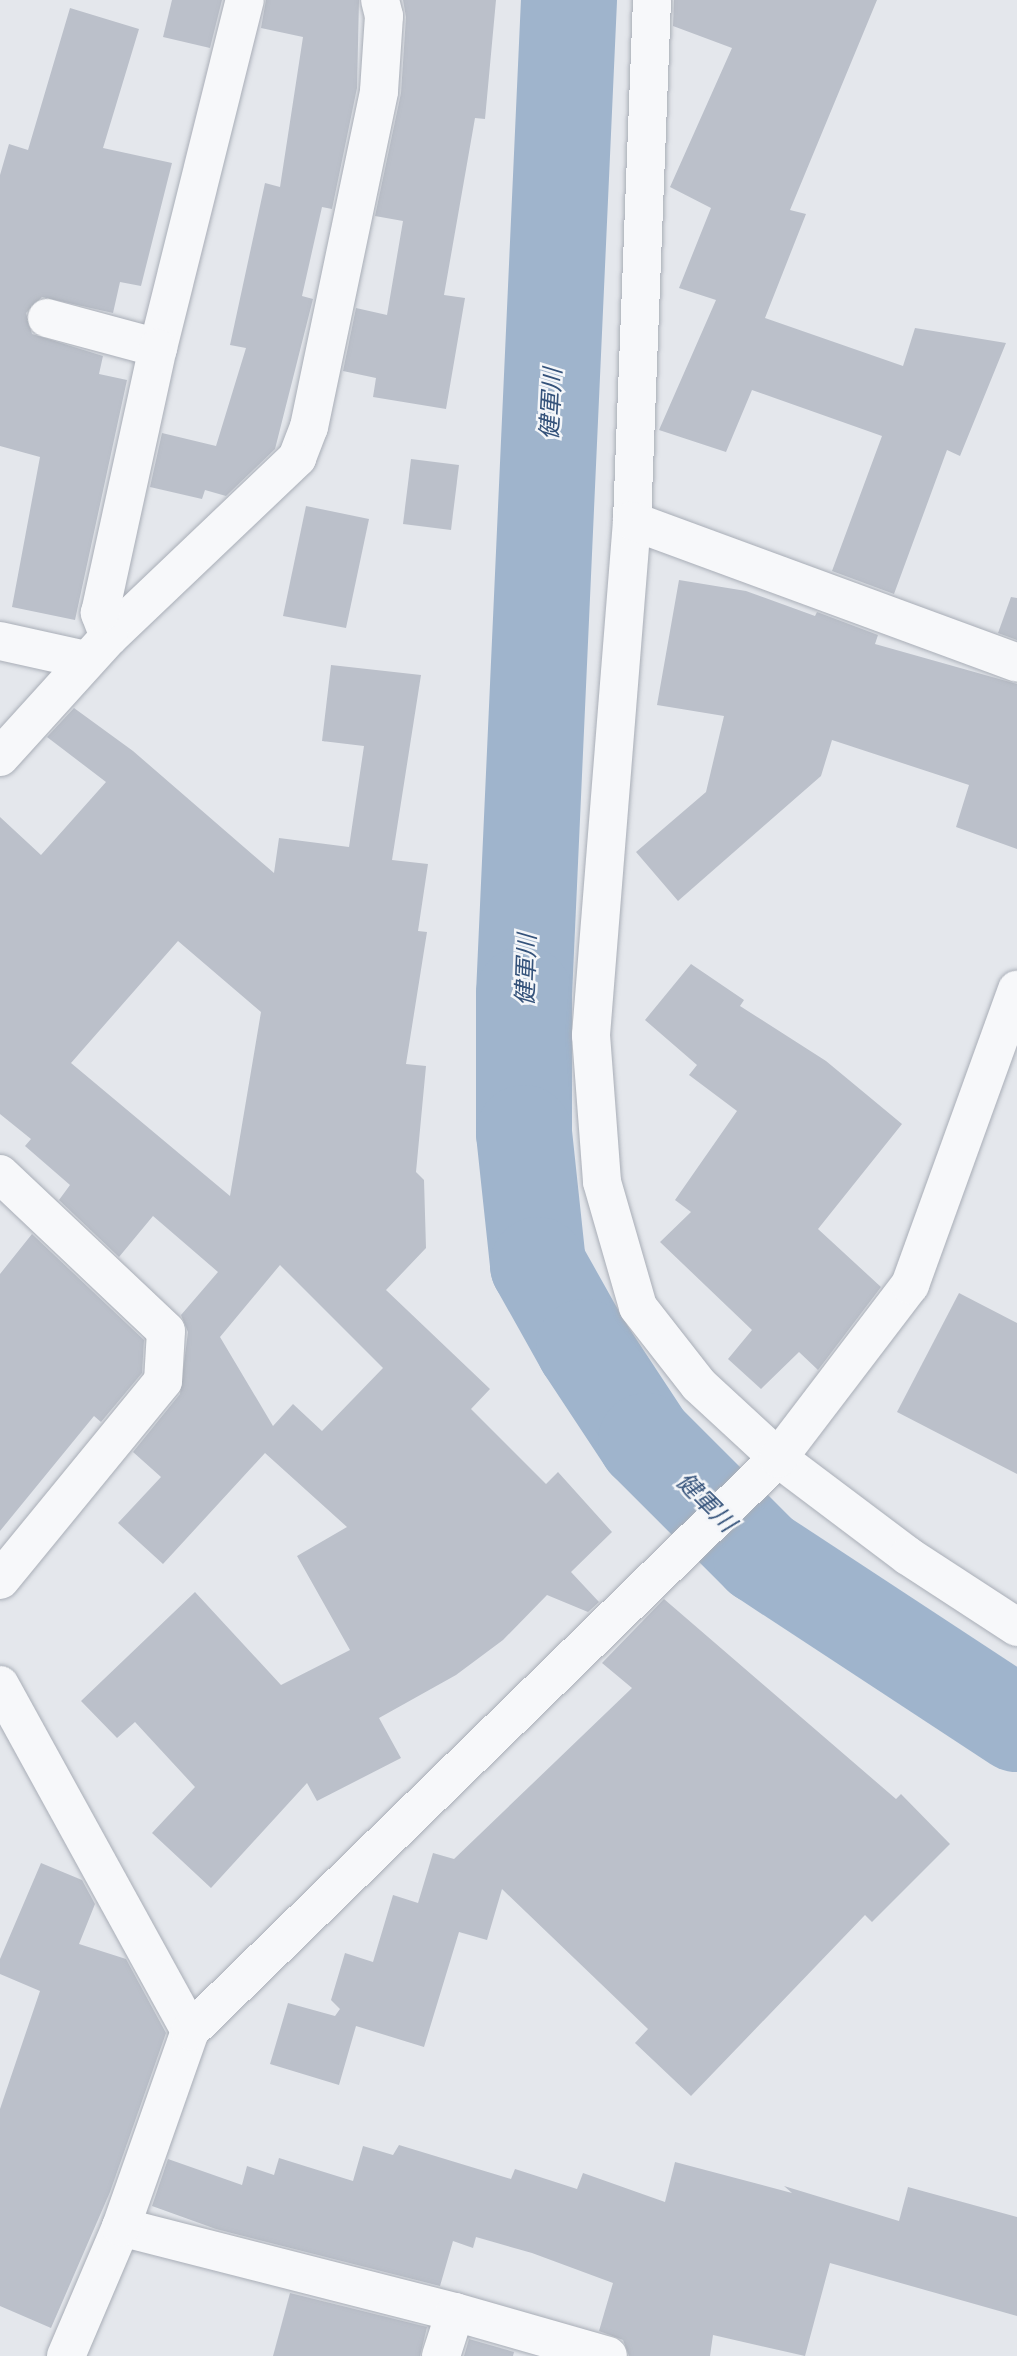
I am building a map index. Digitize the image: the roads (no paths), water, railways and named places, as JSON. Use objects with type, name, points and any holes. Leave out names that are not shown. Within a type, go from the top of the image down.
[{"type":"street","points":[[98,649],[100,613],[158,348],[245,0]]},
{"type":"street","points":[[0,757],[98,649],[297,458],[309,427],[379,91],[384,16],[380,0]]},
{"type":"street","points":[[652,0],[632,521],[591,1035],[602,1182],[638,1307],[767,1469],[1017,1627]]},
{"type":"street","points":[[47,318],[158,348]]},
{"type":"street","points":[[632,521],[1017,663]]},
{"type":"street","points":[[0,641],[98,649]]},
{"type":"street","points":[[66,2356],[121,2227],[190,2031],[767,1469],[910,1285],[1017,990]]},
{"type":"street","points":[[0,1580],[163,1381],[166,1331],[1,1176]]},
{"type":"street","points":[[0,1685],[190,2031]]},
{"type":"street","points":[[121,2227],[455,2312],[608,2356]]},
{"type":"street","points":[[441,2356],[455,2312]]},
{"type":"waterway","name":"健軍川","points":[[569,0],[524,994],[524,1133],[538,1265],[584,1347],[646,1441],[761,1556],[1017,1724]]}]
